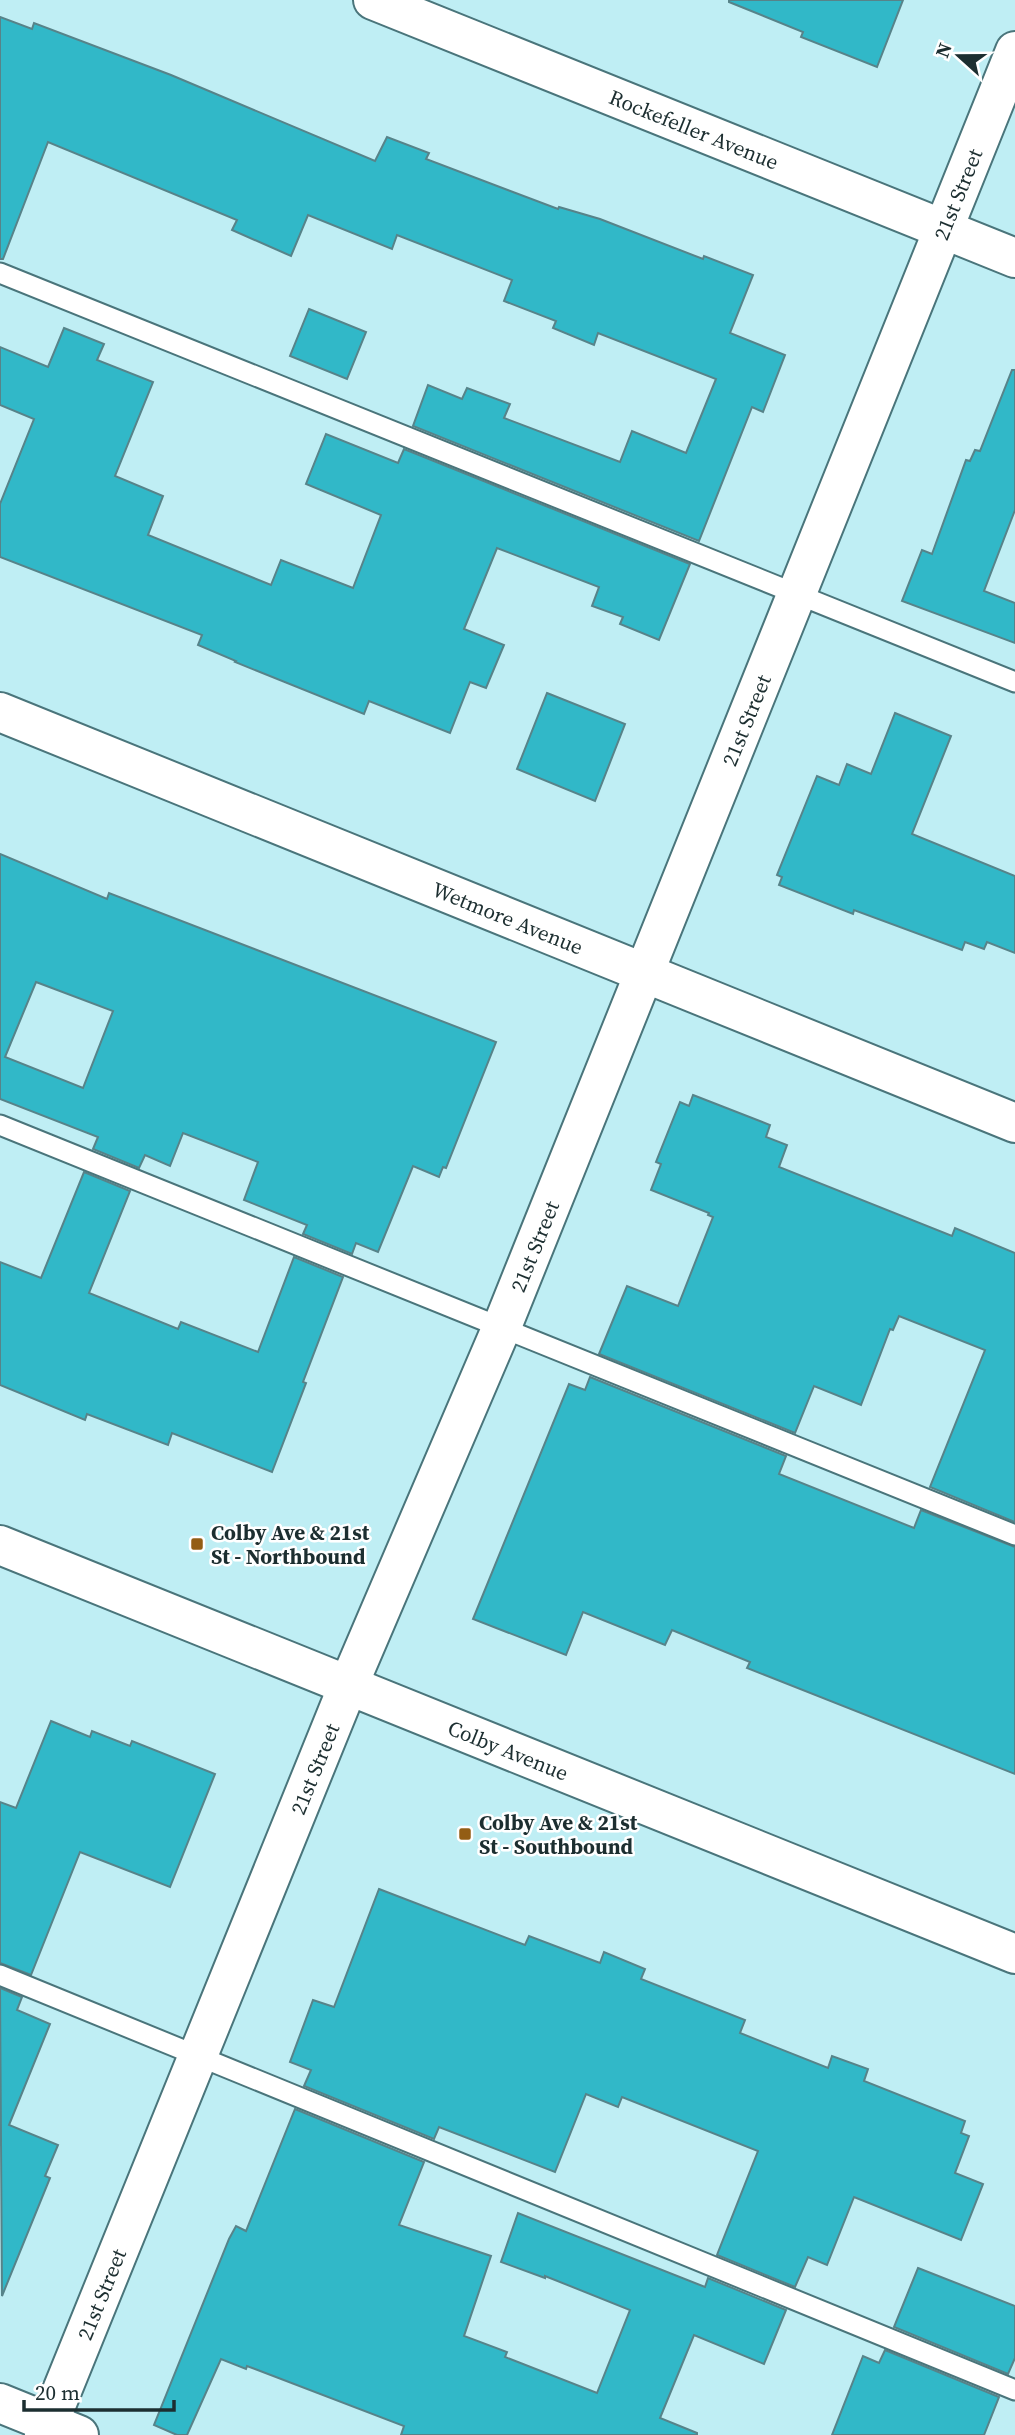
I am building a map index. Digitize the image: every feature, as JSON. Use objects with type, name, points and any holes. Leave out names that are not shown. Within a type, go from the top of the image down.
[{"type":"street","name":"Rockefeller Avenue","points":[[373,0],[1015,258]]},
{"type":"street","name":"21st Street","points":[[57,2431],[197,2055],[348,1685],[501,1329],[1015,51]]},
{"type":"street","name":"Wetmore Avenue","points":[[0,712],[1015,1123]]},
{"type":"street","name":"Colby Avenue","points":[[0,1545],[1015,1954]]},
{"type":"street","points":[[0,2403],[57,2431]]},
{"type":"lane","points":[[0,273],[1015,682]]},
{"type":"lane","points":[[0,1125],[1015,1535]]},
{"type":"lane","points":[[0,1975],[1015,2390]]},
{"type":"building","points":[[729,0],[903,0],[877,67],[801,37],[803,32]]},
{"type":"building","points":[[0,17],[32,29],[34,23],[171,75],[375,161],[387,137],[429,153],[426,159],[558,209],[559,207],[600,219],[703,259],[704,256],[753,275],[730,333],[785,355],[763,412],[752,407],[699,541],[413,426],[428,385],[462,399],[467,388],[510,404],[504,418],[620,462],[632,431],[686,453],[716,379],[598,333],[594,345],[553,328],[556,321],[504,301],[512,280],[397,235],[392,249],[308,215],[291,256],[232,230],[237,220],[48,142],[3,259],[0,259]]},
{"type":"building","points":[[309,309],[366,332],[347,379],[290,356]]},
{"type":"building","points":[[64,328],[104,344],[97,360],[153,382],[115,476],[163,496],[148,535],[271,585],[281,560],[353,588],[381,515],[306,484],[326,434],[398,463],[404,449],[690,564],[659,640],[620,624],[623,617],[592,606],[599,587],[497,548],[464,629],[504,645],[486,688],[470,682],[450,733],[369,701],[364,714],[198,645],[202,635],[0,557],[0,504],[34,419],[0,405],[0,347],[48,367]]},
{"type":"building","points":[[1012,370],[1015,370],[1015,510],[984,591],[1015,603],[1015,643],[902,601],[922,550],[932,554],[966,460],[970,461],[975,450],[980,451]]},
{"type":"building","points":[[547,693],[625,724],[595,801],[517,769]]},
{"type":"building","points":[[895,713],[951,736],[912,834],[1015,876],[1015,953],[987,942],[984,949],[965,942],[962,950],[854,910],[853,914],[779,885],[782,877],[777,875],[817,776],[839,785],[847,764],[871,774]]},
{"type":"building","points":[[0,854],[107,899],[109,893],[496,1042],[446,1168],[443,1167],[439,1177],[413,1166],[378,1252],[356,1243],[352,1254],[303,1234],[307,1225],[244,1200],[258,1162],[183,1133],[170,1166],[145,1155],[139,1168],[93,1149],[98,1137],[0,1099]],"holes":[[[36,982],[113,1011],[83,1088],[5,1057]]]},
{"type":"building","points":[[693,1095],[770,1125],[766,1137],[787,1145],[779,1167],[952,1236],[955,1228],[1015,1253],[1015,1522],[930,1487],[985,1350],[899,1316],[893,1330],[890,1329],[861,1405],[814,1386],[795,1433],[599,1354],[627,1286],[678,1306],[713,1217],[651,1190],[661,1164],[656,1162],[680,1102],[689,1106]]},
{"type":"building","points":[[84,1172],[130,1191],[89,1293],[178,1329],[181,1322],[258,1352],[294,1257],[343,1277],[272,1472],[172,1433],[168,1445],[87,1414],[85,1420],[0,1385],[0,1262],[41,1278]]},
{"type":"building","points":[[590,1377],[786,1456],[779,1474],[914,1528],[921,1510],[1015,1547],[1015,1774],[747,1668],[750,1662],[672,1630],[665,1645],[583,1612],[566,1655],[473,1619],[569,1384],[585,1390]]},
{"type":"building","points":[[51,1721],[90,1737],[92,1731],[130,1746],[132,1741],[215,1774],[170,1887],[80,1852],[31,1975],[0,1963],[0,1802],[16,1808]]},
{"type":"building","points":[[379,1889],[525,1945],[529,1936],[600,1963],[604,1952],[645,1969],[641,1979],[745,2020],[740,2033],[828,2068],[832,2056],[868,2069],[864,2081],[965,2121],[961,2133],[969,2136],[955,2173],[983,2184],[961,2240],[854,2197],[827,2265],[808,2257],[795,2287],[717,2255],[758,2151],[622,2097],[618,2107],[586,2094],[555,2172],[439,2127],[434,2139],[304,2086],[311,2070],[290,2062],[313,2000],[334,2007]]},
{"type":"building","points":[[0,1988],[22,1997],[17,2010],[50,2024],[9,2125],[58,2145],[45,2176],[50,2178],[2,2296]]},
{"type":"building","points":[[295,2109],[424,2162],[399,2225],[491,2256],[464,2336],[507,2352],[505,2357],[597,2393],[630,2310],[545,2276],[501,2262],[518,2213],[705,2287],[708,2278],[786,2310],[764,2364],[694,2335],[660,2418],[697,2435],[401,2435],[404,2426],[247,2366],[246,2369],[221,2359],[187,2435],[177,2435],[154,2425],[229,2239],[236,2226],[246,2231]]},
{"type":"building","points":[[918,2268],[1015,2306],[1015,2358],[1008,2374],[894,2327]]},
{"type":"building","points":[[885,2350],[999,2397],[984,2435],[832,2435],[863,2356],[879,2363]]},
{"type":"place","name":"Colby Ave & 21st St - Northbound","points":[[197,1544]]},
{"type":"place","name":"Colby Ave & 21st St - Southbound","points":[[465,1834]]}]
